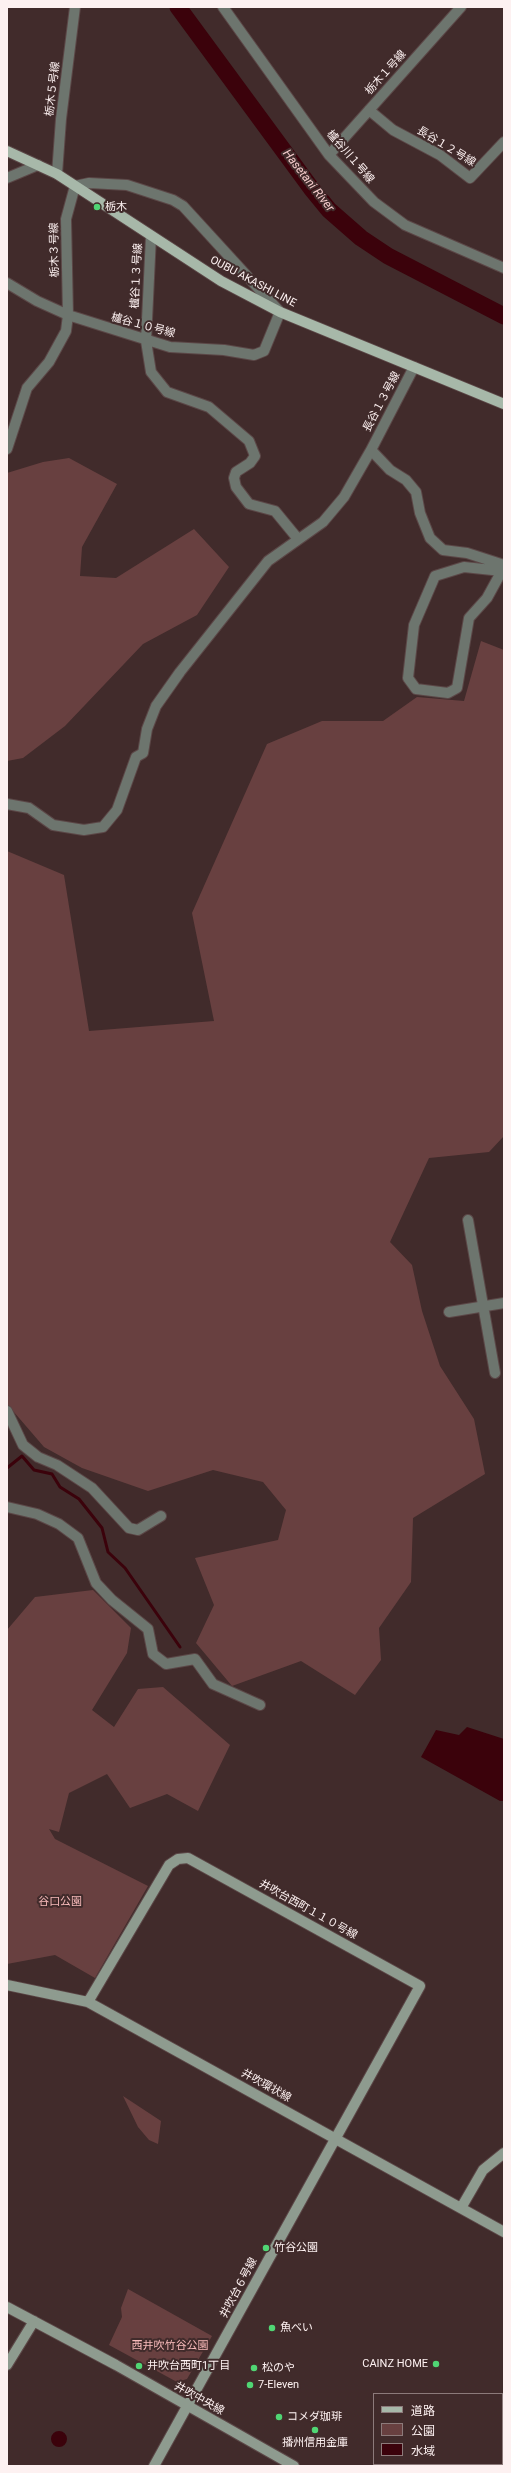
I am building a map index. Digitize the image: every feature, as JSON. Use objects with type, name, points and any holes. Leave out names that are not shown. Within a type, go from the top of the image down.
[{"type":"main road","name":"OUBU AKASHI LINE","points":[[7,151],[57,174],[221,281],[280,312],[504,404]]},
{"type":"street","name":"栃木５号線","points":[[57,174],[61,119],[75,7]]},
{"type":"street","name":"櫨谷川１号線","points":[[224,7],[329,155],[374,202],[405,225],[504,268]]},
{"type":"street","name":"栃木１号線","points":[[329,155],[461,7]]},
{"type":"street","name":"長谷１２号線","points":[[369,110],[393,130],[440,155],[470,178],[504,142]]},
{"type":"street","points":[[7,178],[38,165]]},
{"type":"street","points":[[76,186],[89,183],[127,185],[173,200],[183,206],[280,312]]},
{"type":"street","name":"栃木３号線","points":[[7,449],[27,388],[49,362],[66,331],[68,315],[66,220],[76,186]]},
{"type":"street","name":"櫨谷１３号線","points":[[151,236],[146,341],[150,372],[167,392],[209,407],[249,441],[256,456],[250,463],[236,472],[234,478],[236,487],[249,504],[275,511],[298,539]]},
{"type":"street","name":"櫨谷１０号線","points":[[7,282],[37,301],[68,315],[146,341],[170,347],[224,350],[254,355],[264,351],[280,312]]},
{"type":"street","name":"長谷１３号線","points":[[414,367],[371,450],[390,470],[406,480],[416,492],[420,513],[430,538],[442,550],[466,553],[503,568]]},
{"type":"street","points":[[7,804],[29,808],[53,825],[84,830],[102,827],[117,810],[136,757],[143,754],[147,729],[156,706],[212,629],[268,561],[323,522],[344,497],[371,450]]},
{"type":"street","points":[[464,567],[503,568],[487,598],[469,618],[457,688],[448,692],[416,689],[408,678],[414,625],[435,576],[464,567]]},
{"type":"street","points":[[468,1220],[495,1373]]},
{"type":"street","points":[[449,1312],[504,1303]]},
{"type":"street","points":[[7,1411],[23,1445],[38,1457],[57,1465],[92,1488],[129,1528],[138,1530],[162,1516]]},
{"type":"street","points":[[7,1507],[37,1514],[59,1524],[78,1538],[96,1583],[112,1600],[148,1630],[153,1654],[166,1664],[195,1659],[213,1684],[260,1704]]},
{"type":"street","name":"井吹台西町１１０号線","points":[[88,2002],[169,1864],[178,1858],[188,1858],[242,1887],[420,1986],[336,2139]]},
{"type":"street","name":"井吹環状線","points":[[7,1985],[88,2002],[504,2232]]},
{"type":"street","name":"井吹台６号線","points":[[154,2466],[336,2139]]},
{"type":"street","points":[[461,2208],[483,2170],[504,2153]]},
{"type":"street","name":"井吹中央線","points":[[7,2308],[34,2321],[294,2466]]},
{"type":"street","points":[[7,2365],[34,2321]]},
{"type":"green space","points":[[69,458],[117,484],[82,547],[80,576],[116,578],[194,529],[229,567],[197,615],[143,644],[65,726],[23,758],[7,761],[7,473],[43,462]]},
{"type":"green space","points":[[481,641],[504,650],[504,1136],[489,1152],[429,1158],[390,1242],[412,1265],[422,1311],[440,1366],[474,1419],[485,1474],[413,1518],[411,1582],[379,1628],[381,1660],[355,1695],[301,1661],[232,1686],[196,1643],[214,1605],[195,1558],[278,1540],[286,1510],[263,1482],[213,1470],[148,1491],[82,1468],[44,1447],[7,1404],[7,851],[64,875],[89,1031],[214,1021],[192,913],[267,744],[322,721],[383,721],[417,697],[464,701]]},
{"type":"green space","name":"谷口公園","points":[[93,1590],[131,1628],[127,1653],[92,1710],[114,1727],[138,1689],[163,1687],[230,1745],[198,1811],[167,1794],[130,1808],[107,1774],[69,1793],[59,1832],[49,1829],[55,1839],[148,1886],[95,1978],[55,1955],[7,1964],[7,1630],[35,1597]]},
{"type":"green space","points":[[123,2096],[161,2121],[158,2144],[149,2140],[138,2127]]},
{"type":"green space","name":"西井吹竹谷公園","points":[[128,2289],[212,2336],[187,2379],[177,2382],[109,2345],[122,2317],[121,2308]]},
{"type":"water","points":[[467,1727],[504,1739],[504,1801],[500,1801],[421,1757],[436,1730],[459,1735]]},
{"type":"water","points":[[59,2431],[66,2436],[67,2439],[62,2446],[59,2447],[52,2442],[51,2439],[56,2432]]},
{"type":"waterway","name":"Hasetani River","points":[[178,7],[311,188],[329,210],[361,238],[388,256],[504,316]]},
{"type":"waterway","points":[[7,1468],[22,1456],[34,1470],[52,1474],[60,1487],[79,1499],[102,1528],[108,1552],[125,1568],[180,1647]]},
{"type":"place","name":"栃木","points":[[97,207]]},
{"type":"place","name":"竹谷公園","points":[[266,2248]]},
{"type":"place","name":"魚べい","points":[[272,2328]]},
{"type":"place","name":"CAINZ HOME","points":[[436,2364]]},
{"type":"place","name":"井吹台西町1丁目","points":[[139,2366]]},
{"type":"place","name":"松のや","points":[[254,2368]]},
{"type":"place","name":"7-Eleven","points":[[250,2385]]},
{"type":"place","name":"コメダ珈琲","points":[[279,2417]]},
{"type":"place","name":"播州信用金庫","points":[[315,2430]]}]
